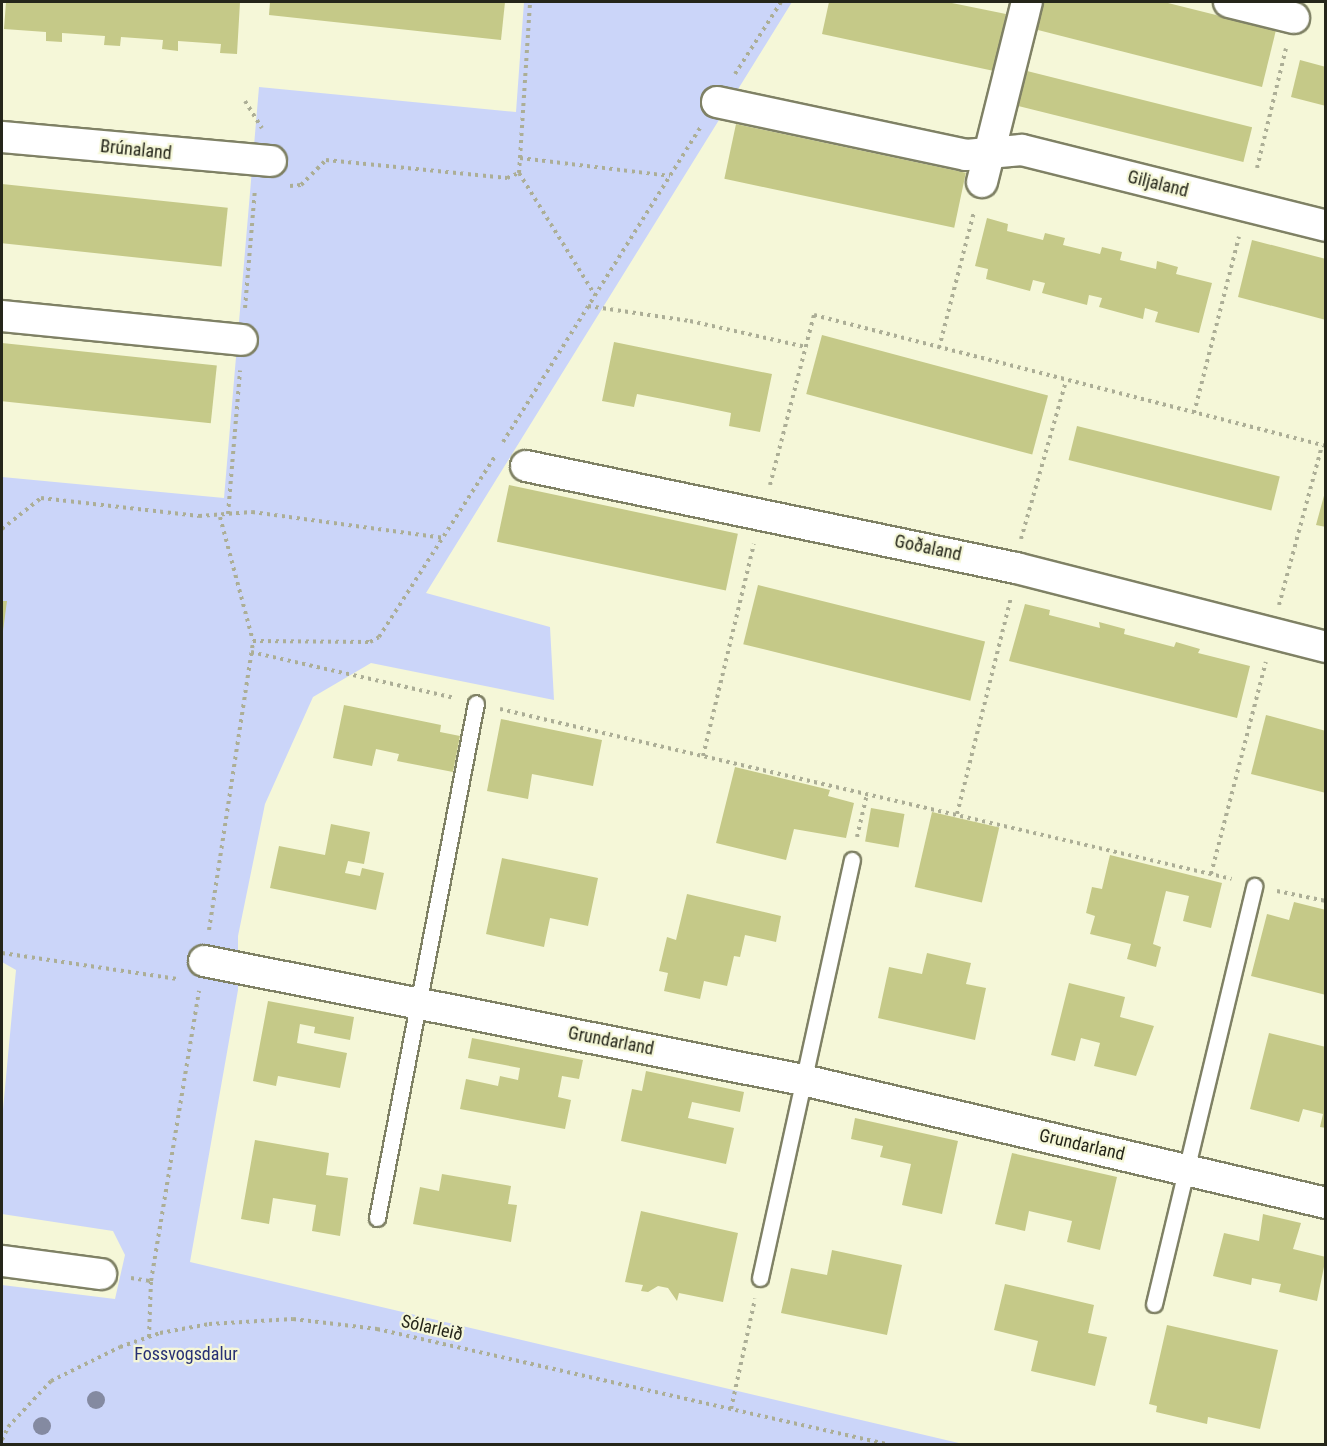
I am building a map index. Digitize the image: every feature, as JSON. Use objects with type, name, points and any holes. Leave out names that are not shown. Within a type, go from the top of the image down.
[{"type":"street","points":[[981,182],[1027,2]]},
{"type":"street","points":[[1229,2],[1294,18]]},
{"type":"street","name":"Giljaland","points":[[717,102],[966,155],[1022,150],[1326,226]]},
{"type":"street","name":"Brúnaland","points":[[2,137],[267,172]]},
{"type":"street","points":[[2,316],[242,340]]},
{"type":"street","name":"Goðaland","points":[[526,466],[1016,568],[1326,647]]},
{"type":"street","name":"Grundarland","points":[[202,972],[418,1003],[803,1080],[1326,1203]]},
{"type":"street","points":[[2,1261],[101,1274]]},
{"type":"lane","points":[[377,1218],[476,703]]},
{"type":"lane","points":[[760,1278],[852,860]]},
{"type":"lane","points":[[1154,1304],[1254,886]]},
{"type":"path","points":[[530,2],[519,173],[595,295]]},
{"type":"path","points":[[253,641],[370,642],[380,638],[781,2]]},
{"type":"path","points":[[1257,168],[1294,18]]},
{"type":"path","points":[[228,514],[255,186],[267,172],[269,143],[244,101]]},
{"type":"path","points":[[520,158],[670,177]]},
{"type":"path","points":[[267,172],[301,185],[326,160],[507,178],[519,173]]},
{"type":"path","points":[[939,348],[981,182]]},
{"type":"path","points":[[1194,413],[1242,225]]},
{"type":"path","points":[[588,306],[690,321],[806,347]]},
{"type":"path","points":[[777,464],[814,315],[1324,446],[1279,606]]},
{"type":"path","points":[[1018,549],[1066,381]]},
{"type":"path","points":[[2,529],[41,498],[220,517],[252,512],[444,538]]},
{"type":"path","points":[[149,1337],[152,1281],[253,641],[220,517]]},
{"type":"path","points":[[703,756],[755,540]]},
{"type":"path","points":[[957,815],[1012,594]]},
{"type":"path","points":[[251,652],[1326,901]]},
{"type":"path","points":[[1211,874],[1267,658]]},
{"type":"path","points":[[852,860],[867,794]]},
{"type":"path","points":[[2,953],[108,966],[202,972]]},
{"type":"path","points":[[731,1409],[760,1278]]},
{"type":"path","name":"Sólarleið","points":[[2,1440],[51,1381],[93,1359],[149,1337],[199,1325],[251,1320],[335,1322],[886,1444]]},
{"type":"green space","name":"Fossvogsdalur","points":[[524,2],[792,2],[426,593],[550,627],[554,700],[371,663],[313,697],[265,804],[238,936],[238,990],[190,1262],[963,1444],[2,1444],[2,1285],[115,1299],[125,1255],[113,1231],[2,1214],[2,1120],[16,970],[2,962],[2,477],[224,498],[259,87],[516,112]]},
{"type":"building","points":[[6,2],[240,2],[237,54],[220,53],[221,44],[178,41],[178,51],[162,49],[163,40],[121,37],[120,46],[104,45],[105,36],[62,33],[62,42],[46,41],[46,32],[4,29]]},
{"type":"building","points":[[270,2],[505,2],[501,40],[269,15]]},
{"type":"building","points":[[829,2],[947,2],[1006,14],[994,71],[822,34]]},
{"type":"building","points":[[1042,2],[1164,2],[1276,30],[1262,87],[1034,29]]},
{"type":"building","points":[[1300,60],[1326,67],[1326,106],[1291,97]]},
{"type":"building","points":[[1027,71],[1252,127],[1243,162],[1018,106]]},
{"type":"building","points":[[736,124],[966,173],[954,228],[724,179]]},
{"type":"building","points":[[2,184],[228,208],[222,266],[2,243]]},
{"type":"building","points":[[987,218],[1008,224],[1007,231],[1043,240],[1045,233],[1065,238],[1063,245],[1100,254],[1102,247],[1122,252],[1120,260],[1156,269],[1157,261],[1178,267],[1176,274],[1212,283],[1199,333],[1155,322],[1158,312],[1145,308],[1143,319],[1099,307],[1102,298],[1089,295],[1087,305],[1042,293],[1045,283],[1033,280],[1030,291],[986,279],[988,269],[975,266]]},
{"type":"building","points":[[1252,240],[1326,259],[1326,320],[1238,297]]},
{"type":"building","points":[[822,335],[1048,396],[1032,454],[806,394]]},
{"type":"building","points":[[614,342],[772,374],[760,432],[729,426],[731,413],[683,403],[637,394],[634,407],[602,401]]},
{"type":"building","points":[[2,343],[217,366],[211,423],[2,401]]},
{"type":"building","points":[[1077,426],[1280,477],[1271,511],[1069,460]]},
{"type":"building","points":[[509,485],[738,534],[726,590],[497,542]]},
{"type":"building","points":[[1326,492],[1326,527],[1316,525]]},
{"type":"building","points":[[758,585],[985,642],[970,701],[743,644]]},
{"type":"building","points":[[2,601],[7,601],[3,631],[2,631]]},
{"type":"building","points":[[1025,604],[1050,610],[1049,615],[1100,628],[1099,622],[1125,629],[1124,634],[1174,647],[1176,642],[1200,649],[1198,653],[1250,666],[1237,718],[1009,661]]},
{"type":"building","points":[[344,705],[441,725],[440,732],[460,736],[453,772],[397,761],[399,754],[376,749],[372,766],[333,758]]},
{"type":"building","points":[[1266,715],[1326,731],[1326,793],[1251,774]]},
{"type":"building","points":[[501,719],[602,740],[593,786],[532,774],[528,799],[487,791]]},
{"type":"building","points":[[735,767],[830,790],[828,796],[854,803],[846,838],[794,829],[786,860],[716,843]]},
{"type":"building","points":[[871,808],[904,814],[899,847],[865,841]]},
{"type":"building","points":[[932,812],[999,828],[982,903],[915,887]]},
{"type":"building","points":[[331,824],[370,832],[364,864],[348,861],[345,873],[360,876],[362,868],[384,873],[376,910],[270,888],[279,846],[325,855]]},
{"type":"building","points":[[1110,855],[1222,883],[1211,928],[1183,921],[1189,896],[1166,891],[1153,944],[1161,947],[1156,967],[1127,959],[1131,944],[1090,934],[1095,916],[1086,913],[1092,887],[1102,889]]},
{"type":"building","points":[[502,858],[598,878],[588,926],[550,918],[544,947],[486,934]]},
{"type":"building","points":[[687,894],[781,916],[776,942],[745,935],[740,957],[734,956],[727,986],[704,981],[700,999],[664,991],[668,973],[659,971],[667,937],[676,940]]},
{"type":"building","points":[[1294,902],[1326,910],[1326,995],[1251,976],[1267,914],[1289,920]]},
{"type":"building","points":[[927,953],[971,963],[966,984],[986,988],[975,1040],[878,1018],[889,967],[922,974]]},
{"type":"building","points":[[1069,983],[1125,997],[1120,1017],[1154,1026],[1136,1076],[1094,1066],[1100,1043],[1081,1038],[1075,1061],[1051,1055]]},
{"type":"building","points":[[268,1001],[354,1017],[350,1040],[314,1033],[315,1027],[300,1024],[297,1043],[347,1053],[340,1088],[278,1076],[276,1086],[253,1081]]},
{"type":"building","points":[[1269,1033],[1326,1047],[1326,1128],[1320,1127],[1323,1114],[1303,1109],[1299,1122],[1250,1109]]},
{"type":"building","points":[[472,1038],[583,1060],[579,1079],[562,1076],[558,1097],[571,1100],[565,1129],[460,1109],[466,1079],[498,1086],[500,1076],[518,1080],[520,1068],[468,1058]]},
{"type":"building","points":[[646,1071],[744,1092],[740,1112],[692,1102],[688,1118],[734,1128],[726,1164],[621,1141],[632,1089],[642,1091]]},
{"type":"building","points":[[855,1118],[958,1141],[942,1214],[902,1205],[911,1164],[880,1157],[883,1146],[851,1139]]},
{"type":"building","points":[[255,1140],[329,1153],[326,1175],[348,1178],[340,1236],[312,1231],[316,1205],[273,1198],[269,1224],[241,1219]]},
{"type":"building","points":[[1012,1153],[1117,1177],[1100,1250],[1067,1242],[1072,1221],[1029,1211],[1025,1231],[995,1224]]},
{"type":"building","points":[[442,1174],[511,1186],[508,1204],[517,1205],[511,1242],[413,1224],[420,1187],[439,1191]]},
{"type":"building","points":[[641,1211],[738,1233],[723,1302],[679,1293],[677,1301],[668,1288],[658,1286],[648,1292],[641,1291],[643,1285],[625,1282]]},
{"type":"building","points":[[1263,1214],[1301,1223],[1293,1249],[1326,1257],[1317,1301],[1279,1292],[1281,1284],[1252,1278],[1251,1285],[1213,1276],[1224,1233],[1259,1241]]},
{"type":"building","points":[[832,1250],[902,1265],[887,1335],[781,1313],[791,1268],[827,1275]]},
{"type":"building","points":[[1005,1284],[1094,1305],[1088,1333],[1107,1337],[1095,1386],[1031,1371],[1038,1341],[994,1330]]},
{"type":"building","points":[[1167,1325],[1278,1350],[1260,1429],[1208,1417],[1207,1424],[1156,1412],[1157,1406],[1149,1404]]}]
